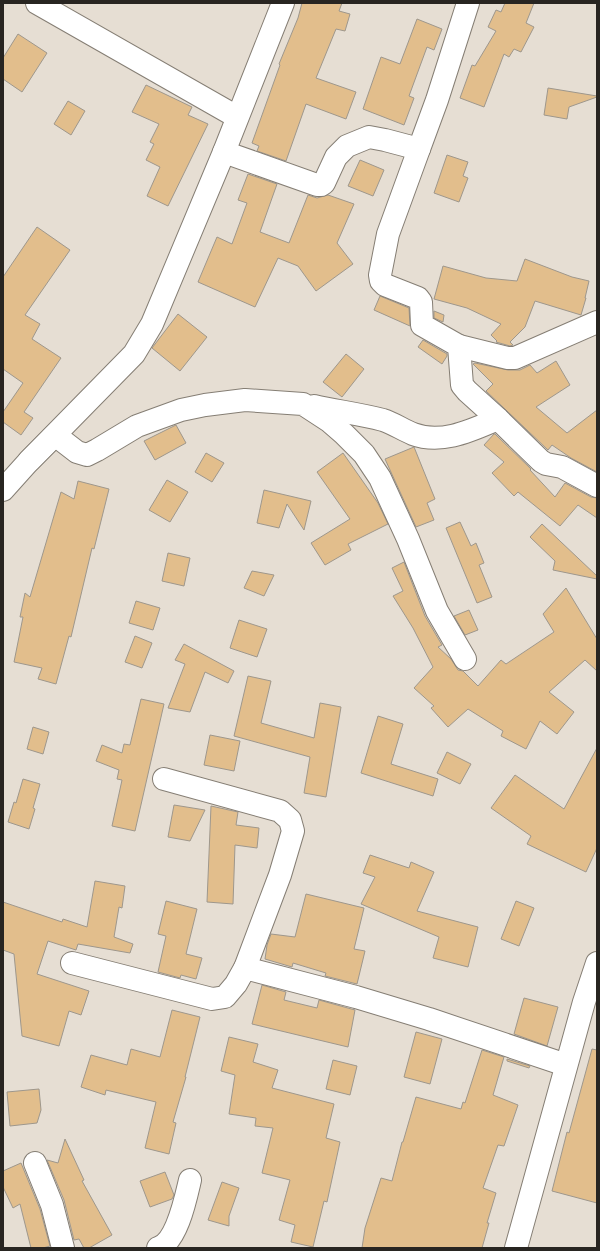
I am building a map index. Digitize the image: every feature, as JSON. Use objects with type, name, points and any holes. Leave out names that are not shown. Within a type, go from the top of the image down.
[{"type":"street","points":[[37,3],[237,117]]},
{"type":"street","points":[[3,490],[29,461],[134,354],[152,324],[224,152],[283,3]]},
{"type":"street","points":[[468,3],[437,100],[393,217],[380,275],[381,281],[385,285],[418,298],[421,302],[422,325],[459,346],[508,358],[514,358],[597,322]]},
{"type":"street","points":[[224,152],[317,185],[321,185],[324,183],[336,157],[348,146],[369,137],[418,149]]},
{"type":"street","points":[[459,346],[462,385],[467,391],[498,419],[540,461],[546,464],[562,467],[597,486]]},
{"type":"street","points":[[29,461],[55,435],[77,452],[87,455],[137,426],[181,410],[205,405],[245,400],[303,404],[382,420],[413,434],[426,438],[461,435],[498,419]]},
{"type":"street","points":[[303,404],[329,421],[344,434],[364,454],[380,478],[408,539],[437,611],[465,659]]},
{"type":"street","points":[[72,963],[212,999],[225,996],[236,984],[245,968],[280,875],[293,831],[290,820],[280,811],[164,779]]},
{"type":"street","points":[[516,1248],[566,1065],[597,962]]},
{"type":"street","points":[[245,968],[363,999],[429,1019],[566,1065]]},
{"type":"street","points":[[35,1163],[52,1205],[63,1248]]},
{"type":"street","points":[[158,1248],[162,1247],[168,1241],[179,1220],[190,1180]]},
{"type":"building","points":[[302,3],[342,3],[339,11],[350,14],[345,31],[336,29],[316,78],[356,92],[346,119],[306,104],[286,161],[257,151],[259,146],[252,143],[280,65],[279,64],[298,18]]},
{"type":"building","points":[[505,3],[534,3],[526,23],[534,27],[521,52],[514,49],[509,57],[504,54],[484,107],[460,98],[472,65],[475,66],[496,31],[488,27],[496,10],[501,12]]},
{"type":"building","points":[[417,19],[442,29],[434,50],[427,47],[409,96],[414,98],[404,125],[363,109],[381,57],[400,64]]},
{"type":"building","points":[[18,34],[47,53],[22,92],[3,79],[3,58]]},
{"type":"building","points":[[146,85],[192,107],[188,115],[208,124],[168,206],[147,196],[160,167],[146,160],[154,144],[150,142],[159,124],[132,112]]},
{"type":"building","points":[[548,88],[597,97],[569,107],[567,119],[544,115]]},
{"type":"building","points":[[68,101],[85,111],[71,135],[54,124]]},
{"type":"building","points":[[447,155],[468,162],[463,176],[468,178],[459,202],[434,193]]},
{"type":"building","points":[[360,160],[384,170],[373,196],[348,186]]},
{"type":"building","points":[[248,174],[277,184],[260,232],[289,243],[308,195],[317,198],[328,195],[354,204],[337,243],[353,264],[316,291],[298,266],[278,258],[255,307],[198,282],[217,237],[232,244],[247,203],[238,200]]},
{"type":"building","points":[[37,227],[70,250],[25,315],[40,324],[32,339],[61,358],[24,412],[33,418],[21,435],[3,422],[3,412],[23,383],[3,369],[3,277]]},
{"type":"building","points":[[525,259],[572,277],[589,281],[581,315],[535,301],[525,327],[510,342],[513,345],[510,346],[496,342],[497,341],[491,335],[501,324],[467,308],[434,299],[443,266],[486,278],[517,281]]},
{"type":"building","points":[[380,296],[409,308],[410,326],[374,310]]},
{"type":"building","points":[[434,311],[444,315],[443,322],[434,318]]},
{"type":"building","points":[[178,314],[207,337],[180,371],[152,348]]},
{"type":"building","points":[[423,340],[447,354],[442,364],[418,347]]},
{"type":"building","points":[[346,354],[364,369],[342,397],[323,382]]},
{"type":"building","points":[[556,361],[570,385],[536,407],[567,433],[597,410],[597,472],[571,458],[552,445],[548,450],[486,391],[493,384],[473,364],[475,363],[508,370],[520,370],[530,365],[537,373]]},
{"type":"building","points":[[176,425],[186,443],[155,460],[144,441]]},
{"type":"building","points":[[494,434],[531,469],[530,470],[555,497],[565,483],[591,497],[597,498],[597,518],[578,505],[560,526],[518,492],[514,496],[492,473],[504,462],[484,445]]},
{"type":"building","points":[[414,447],[435,499],[427,503],[434,520],[416,527],[385,459]]},
{"type":"building","points":[[206,453],[224,463],[212,482],[195,472]]},
{"type":"building","points":[[343,453],[378,503],[388,524],[348,544],[351,550],[325,565],[311,543],[350,519],[317,472]]},
{"type":"building","points":[[167,480],[188,492],[170,522],[149,510]]},
{"type":"building","points":[[78,481],[109,489],[94,549],[92,548],[71,637],[69,636],[56,684],[38,679],[42,668],[14,662],[23,617],[20,617],[25,593],[30,597],[61,492],[74,499]]},
{"type":"building","points":[[264,490],[311,501],[304,530],[287,504],[279,528],[257,523]]},
{"type":"building","points":[[460,522],[471,546],[476,543],[484,563],[479,565],[492,597],[477,603],[446,528]]},
{"type":"building","points":[[542,524],[597,576],[597,579],[553,570],[555,561],[530,537]]},
{"type":"building","points":[[168,553],[190,558],[184,586],[162,581]]},
{"type":"building","points":[[404,562],[425,616],[442,645],[438,647],[451,659],[458,670],[463,671],[478,686],[501,660],[506,664],[554,632],[543,614],[566,588],[597,639],[597,671],[585,660],[549,692],[574,712],[557,734],[540,721],[526,749],[501,736],[503,731],[468,709],[448,727],[431,708],[434,706],[414,688],[433,667],[413,628],[393,596],[403,591],[392,568]]},
{"type":"building","points":[[252,571],[274,575],[264,596],[244,588]]},
{"type":"building","points":[[136,601],[160,608],[153,630],[129,623]]},
{"type":"building","points":[[469,610],[478,630],[465,635],[454,616]]},
{"type":"building","points":[[239,620],[267,629],[257,657],[230,648]]},
{"type":"building","points":[[135,636],[152,643],[142,668],[125,662]]},
{"type":"building","points":[[184,644],[234,671],[228,683],[205,672],[190,712],[168,708],[185,664],[175,660]]},
{"type":"building","points":[[248,676],[271,681],[261,723],[314,738],[320,703],[341,707],[326,797],[304,793],[310,757],[234,736]]},
{"type":"building","points":[[141,699],[164,704],[135,831],[112,826],[122,780],[117,779],[119,770],[96,761],[102,745],[122,753],[124,744],[130,745]]},
{"type":"building","points":[[378,716],[403,724],[391,764],[438,779],[433,796],[361,773]]},
{"type":"building","points":[[33,727],[49,732],[43,754],[27,749]]},
{"type":"building","points":[[210,735],[240,741],[234,771],[204,765]]},
{"type":"building","points":[[597,748],[597,848],[586,872],[527,844],[531,836],[491,808],[515,775],[564,809]]},
{"type":"building","points":[[447,752],[471,764],[460,784],[437,773]]},
{"type":"building","points":[[23,779],[40,784],[29,829],[8,822],[14,802],[16,803]]},
{"type":"building","points":[[174,805],[205,810],[190,841],[168,837]]},
{"type":"building","points":[[211,806],[238,812],[236,825],[259,828],[257,848],[235,845],[233,904],[207,902]]},
{"type":"building","points":[[370,855],[409,868],[411,862],[434,872],[417,911],[478,927],[468,967],[433,958],[439,937],[361,904],[375,877],[363,873]]},
{"type":"building","points":[[95,881],[125,886],[122,908],[119,907],[114,937],[133,944],[130,953],[78,944],[76,950],[48,941],[37,974],[89,991],[81,1015],[69,1011],[59,1046],[22,1036],[14,954],[3,950],[3,902],[62,922],[63,919],[87,927]]},
{"type":"building","points":[[306,894],[364,908],[354,949],[365,951],[357,984],[325,976],[326,973],[293,963],[292,967],[265,959],[267,945],[271,934],[295,937]]},
{"type":"building","points":[[166,901],[197,909],[186,954],[202,958],[196,979],[181,975],[180,978],[158,972],[166,936],[158,934]]},
{"type":"building","points":[[516,901],[534,908],[519,946],[501,939]]},
{"type":"building","points":[[262,985],[286,992],[284,1000],[317,1008],[319,1000],[355,1010],[348,1047],[252,1024]]},
{"type":"building","points":[[524,998],[558,1007],[547,1046],[514,1034]]},
{"type":"building","points":[[172,1010],[200,1017],[186,1077],[173,1122],[176,1123],[169,1154],[145,1148],[156,1102],[106,1090],[105,1095],[81,1087],[91,1055],[127,1065],[131,1049],[160,1057]]},
{"type":"building","points":[[416,1032],[442,1039],[430,1084],[404,1077]]},
{"type":"building","points":[[229,1037],[258,1044],[253,1062],[278,1070],[272,1088],[334,1104],[326,1138],[340,1142],[327,1202],[324,1201],[313,1247],[291,1242],[295,1225],[279,1220],[290,1180],[262,1173],[273,1128],[255,1126],[256,1118],[229,1114],[235,1075],[221,1071]]},
{"type":"building","points":[[592,1049],[597,1050],[597,1203],[552,1191],[567,1132],[569,1133]]},
{"type":"building","points":[[482,1050],[504,1057],[493,1095],[518,1105],[504,1146],[498,1145],[483,1188],[496,1193],[487,1223],[489,1223],[482,1248],[362,1248],[365,1228],[381,1178],[392,1181],[416,1097],[461,1109],[463,1102],[465,1103]]},
{"type":"building","points":[[507,1059],[530,1066],[529,1068],[507,1061]]},
{"type":"building","points":[[333,1060],[357,1066],[350,1095],[326,1089]]},
{"type":"building","points":[[39,1089],[41,1110],[37,1123],[10,1126],[7,1092]]},
{"type":"building","points":[[65,1139],[84,1180],[82,1181],[112,1235],[89,1248],[84,1248],[79,1239],[74,1240],[64,1200],[47,1160],[58,1163]]},
{"type":"building","points":[[21,1163],[40,1209],[50,1246],[43,1248],[31,1248],[20,1204],[13,1208],[3,1187],[3,1171]]},
{"type":"building","points":[[165,1172],[174,1195],[172,1199],[150,1207],[140,1181]]},
{"type":"building","points":[[222,1182],[239,1188],[229,1216],[229,1226],[208,1220]]}]
